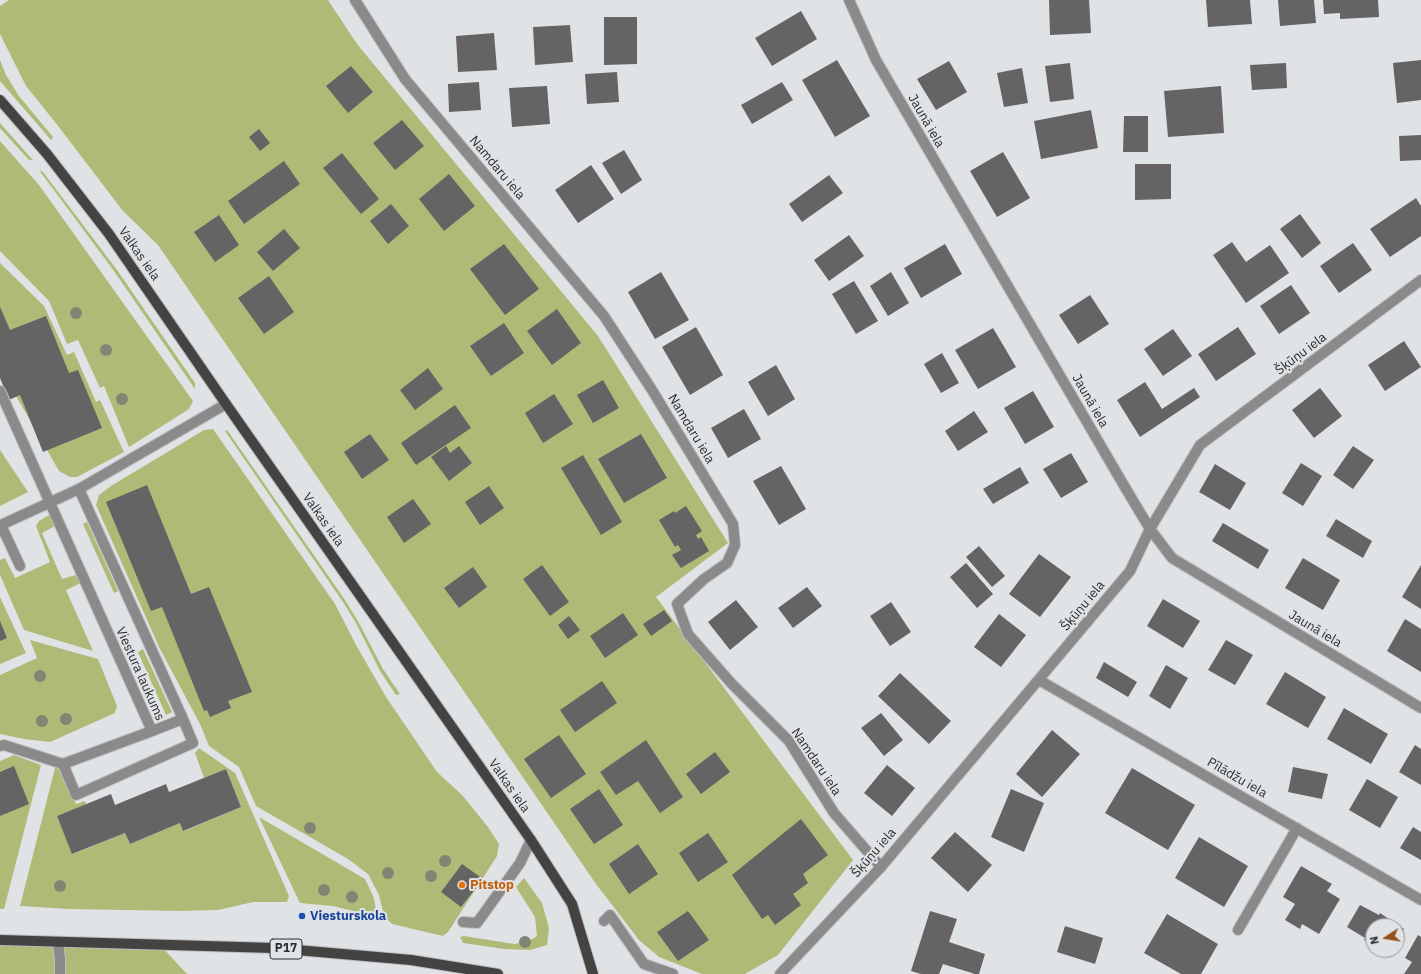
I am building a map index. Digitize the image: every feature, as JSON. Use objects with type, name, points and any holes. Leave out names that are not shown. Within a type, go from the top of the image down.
[{"type":"main road","name":"Valkas iela","points":[[0,100],[48,154],[109,234],[531,840],[572,904],[593,974]]},
{"type":"main road","name":"P17","points":[[0,940],[274,948],[411,960],[498,974]]},
{"type":"street","name":"Namdaru iela","points":[[355,0],[405,79],[604,316],[652,390],[733,524],[735,545],[727,563],[704,579],[678,604],[688,634],[732,684],[789,741],[834,813],[881,868]]},
{"type":"street","name":"Jaunā iela","points":[[849,0],[876,60],[1150,529],[1172,558],[1421,708]]},
{"type":"street","name":"Šķūņu iela","points":[[780,974],[881,868],[1130,571],[1150,529],[1200,445],[1421,280]]},
{"type":"street","name":"Viestura laukums","points":[[0,391],[152,731],[63,764]]},
{"type":"street","points":[[20,566],[1,525],[79,489],[226,404]]},
{"type":"street","points":[[0,746],[4,745],[63,764],[76,795],[193,742],[79,489]]},
{"type":"street","name":"Pīlādžu iela","points":[[1039,680],[1421,900]]},
{"type":"street","points":[[152,731],[183,719]]},
{"type":"street","points":[[1238,930],[1297,828]]},
{"type":"street","points":[[463,922],[477,923],[520,863],[531,840]]},
{"type":"street","points":[[604,921],[610,915],[644,964],[673,974]]},
{"type":"street","points":[[58,942],[60,974]]},
{"type":"green space","points":[[9,0],[328,0],[357,44],[598,336],[728,543],[656,597],[853,860],[778,955],[745,974],[702,974],[659,957],[639,940],[596,884],[158,245],[123,211],[26,86],[0,34],[0,6]]},
{"type":"green space","points":[[0,60],[6,75],[19,96],[53,137],[51,140],[0,81]]},
{"type":"green space","points":[[0,123],[33,160],[29,160],[0,128]]},
{"type":"green space","points":[[0,141],[39,185],[193,401],[189,409],[129,447],[104,386],[100,388],[78,340],[67,344],[49,301],[0,251]]},
{"type":"green space","points":[[39,170],[43,172],[117,270],[195,383],[195,389],[114,271]]},
{"type":"green space","points":[[0,263],[44,306],[67,355],[74,352],[96,402],[100,400],[124,452],[77,477],[70,477],[59,471],[0,368]]},
{"type":"green space","points":[[213,429],[335,604],[356,645],[386,697],[437,772],[462,795],[488,827],[499,844],[497,856],[448,932],[443,936],[392,924],[384,916],[379,895],[368,874],[348,859],[256,806],[239,767],[209,746],[200,724],[160,649],[96,505],[99,495],[111,486],[204,430]]},
{"type":"green space","points":[[227,430],[345,600],[358,621],[383,669],[400,694],[396,695],[380,671],[356,623],[343,602],[225,431]]},
{"type":"green space","points":[[0,450],[28,492],[0,506]]},
{"type":"green space","points":[[51,514],[57,525],[42,533],[62,579],[76,575],[81,583],[66,590],[93,651],[24,630],[0,575],[0,560],[5,558],[15,578],[50,562],[36,526],[39,521]]},
{"type":"green space","points":[[87,522],[118,591],[114,593],[83,524]]},
{"type":"green space","points":[[0,597],[26,653],[0,664]]},
{"type":"green space","points":[[30,640],[98,659],[117,706],[115,713],[50,742],[0,734],[0,675],[37,658]]},
{"type":"green space","points":[[143,649],[172,712],[166,715],[138,652]]},
{"type":"green space","points":[[199,748],[235,773],[289,896],[287,902],[253,902],[218,910],[182,911],[69,909],[20,906],[55,768],[59,767],[76,804],[85,801],[86,805],[57,816],[73,854],[125,833],[130,844],[180,823],[184,831],[241,807],[226,769],[204,778],[195,753]]},
{"type":"green space","points":[[14,755],[41,765],[4,909],[0,909],[0,761]]},
{"type":"green space","points":[[259,817],[365,879],[374,898],[377,917],[333,906],[300,903]]},
{"type":"green space","points":[[524,878],[542,903],[549,928],[547,945],[530,950],[504,949],[463,943],[460,937],[464,936],[514,944],[528,942],[537,936],[535,917],[516,887]]},
{"type":"green space","points":[[0,941],[160,945],[187,974],[0,974]]},
{"type":"building","points":[[1049,0],[1089,0],[1091,33],[1050,35]]},
{"type":"building","points":[[1206,0],[1250,0],[1252,24],[1208,27]]},
{"type":"building","points":[[1278,0],[1314,0],[1316,23],[1280,26]]},
{"type":"building","points":[[1323,0],[1378,0],[1379,17],[1340,19],[1340,13],[1324,14]]},
{"type":"building","points":[[801,11],[817,39],[772,66],[755,38]]},
{"type":"building","points":[[604,17],[637,17],[637,64],[604,65]]},
{"type":"building","points":[[570,25],[573,62],[535,65],[533,27]]},
{"type":"building","points":[[494,33],[497,70],[458,72],[456,36]]},
{"type":"building","points":[[837,60],[870,116],[835,137],[802,80]]},
{"type":"building","points":[[1421,60],[1421,100],[1397,103],[1393,63]]},
{"type":"building","points":[[949,61],[967,92],[936,110],[917,79]]},
{"type":"building","points":[[1070,63],[1074,99],[1050,102],[1045,66]]},
{"type":"building","points":[[1286,63],[1287,88],[1252,90],[1250,65]]},
{"type":"building","points":[[351,66],[373,92],[348,113],[326,86]]},
{"type":"building","points":[[1022,68],[1028,103],[1004,107],[997,73]]},
{"type":"building","points":[[617,72],[619,102],[587,104],[585,74]]},
{"type":"building","points":[[479,82],[481,110],[449,112],[448,84]]},
{"type":"building","points":[[782,82],[793,100],[752,124],[741,105]]},
{"type":"building","points":[[547,86],[550,124],[512,127],[509,88]]},
{"type":"building","points":[[1221,86],[1224,133],[1168,137],[1164,91]]},
{"type":"building","points":[[1091,110],[1098,148],[1041,159],[1034,121]]},
{"type":"building","points":[[1124,116],[1148,116],[1148,152],[1123,152]]},
{"type":"building","points":[[402,120],[424,146],[395,170],[373,143]]},
{"type":"building","points":[[259,129],[270,143],[260,151],[249,137]]},
{"type":"building","points":[[1421,135],[1421,160],[1400,161],[1399,136]]},
{"type":"building","points":[[624,150],[642,180],[621,194],[602,163]]},
{"type":"building","points":[[1003,152],[1030,198],[997,217],[970,171]]},
{"type":"building","points":[[342,153],[379,199],[361,214],[323,168]]},
{"type":"building","points":[[284,161],[300,184],[244,224],[228,201]]},
{"type":"building","points":[[1135,164],[1171,164],[1171,199],[1135,200]]},
{"type":"building","points":[[591,165],[614,199],[578,223],[555,190]]},
{"type":"building","points":[[449,174],[475,206],[444,231],[419,199]]},
{"type":"building","points":[[829,175],[843,193],[802,222],[789,204]]},
{"type":"building","points":[[1416,198],[1421,206],[1421,236],[1390,257],[1370,229]]},
{"type":"building","points":[[391,204],[409,226],[388,244],[370,221]]},
{"type":"building","points":[[1300,214],[1321,243],[1302,258],[1280,229]]},
{"type":"building","points":[[219,215],[239,245],[215,262],[194,232]]},
{"type":"building","points":[[284,229],[300,248],[273,271],[257,252]]},
{"type":"building","points":[[849,235],[864,256],[829,281],[814,260]]},
{"type":"building","points":[[1232,242],[1246,262],[1270,245],[1289,273],[1246,303],[1213,255]]},
{"type":"building","points":[[1353,243],[1372,270],[1339,293],[1320,266]]},
{"type":"building","points":[[504,244],[539,289],[505,315],[470,269]]},
{"type":"building","points":[[945,244],[962,274],[921,298],[904,268]]},
{"type":"building","points":[[661,272],[689,320],[655,339],[628,292]]},
{"type":"building","points":[[891,272],[909,303],[888,316],[870,286]]},
{"type":"building","points":[[269,276],[294,312],[264,334],[238,298]]},
{"type":"building","points":[[854,281],[878,321],[856,334],[832,294]]},
{"type":"building","points":[[1291,285],[1310,313],[1279,334],[1260,306]]},
{"type":"building","points":[[1090,295],[1109,324],[1078,344],[1059,315]]},
{"type":"building","points":[[0,307],[10,330],[46,316],[69,373],[78,370],[102,428],[43,452],[20,395],[9,400],[0,378]]},
{"type":"building","points":[[557,309],[581,343],[552,365],[527,331]]},
{"type":"building","points":[[504,323],[524,353],[491,376],[470,346]]},
{"type":"building","points":[[696,327],[723,375],[690,395],[662,347]]},
{"type":"building","points":[[1238,327],[1256,354],[1216,381],[1198,354]]},
{"type":"building","points":[[993,328],[1016,367],[978,389],[955,350]]},
{"type":"building","points":[[1173,329],[1192,356],[1163,376],[1144,349]]},
{"type":"building","points":[[1404,341],[1421,367],[1385,391],[1368,365]]},
{"type":"building","points":[[942,353],[959,383],[941,393],[924,364]]},
{"type":"building","points":[[776,365],[795,399],[768,416],[748,382]]},
{"type":"building","points":[[428,368],[443,389],[415,410],[400,390]]},
{"type":"building","points":[[603,380],[619,408],[593,423],[577,395]]},
{"type":"building","points":[[1145,382],[1162,409],[1194,388],[1200,397],[1140,437],[1117,400]]},
{"type":"building","points":[[1320,388],[1342,416],[1314,438],[1292,410]]},
{"type":"building","points":[[1033,391],[1054,427],[1025,444],[1004,408]]},
{"type":"building","points":[[554,394],[573,424],[543,443],[525,413]]},
{"type":"building","points":[[455,405],[471,428],[416,465],[401,443]]},
{"type":"building","points":[[744,409],[761,439],[728,458],[711,428]]},
{"type":"building","points":[[974,411],[988,432],[958,451],[945,431]]},
{"type":"building","points":[[370,434],[389,460],[362,479],[344,452]]},
{"type":"building","points":[[641,434],[667,478],[624,503],[598,459]]},
{"type":"building","points":[[446,446],[450,453],[459,446],[472,463],[449,481],[431,457]]},
{"type":"building","points":[[1353,446],[1374,460],[1353,489],[1333,475]]},
{"type":"building","points":[[1071,453],[1088,482],[1061,498],[1043,469]]},
{"type":"building","points":[[583,455],[622,522],[601,535],[561,468]]},
{"type":"building","points":[[1301,463],[1322,476],[1303,506],[1282,493]]},
{"type":"building","points":[[1215,464],[1246,483],[1230,510],[1199,492]]},
{"type":"building","points":[[781,466],[806,509],[779,525],[753,481]]},
{"type":"building","points":[[1020,467],[1029,483],[993,504],[983,489]]},
{"type":"building","points":[[147,485],[191,594],[209,587],[252,692],[228,701],[231,708],[210,717],[207,710],[204,711],[162,607],[151,611],[106,502]]},
{"type":"building","points":[[489,486],[504,508],[480,525],[465,502]]},
{"type":"building","points":[[413,499],[431,524],[404,543],[387,517]]},
{"type":"building","points":[[686,506],[702,531],[696,535],[698,539],[701,537],[709,551],[681,568],[672,555],[681,550],[678,545],[675,547],[659,520]]},
{"type":"building","points":[[1336,519],[1372,541],[1363,558],[1326,536]]},
{"type":"building","points":[[1223,523],[1269,550],[1258,569],[1212,541]]},
{"type":"building","points":[[979,546],[1005,576],[992,587],[966,557]]},
{"type":"building","points":[[1039,554],[1071,577],[1040,617],[1009,594]]},
{"type":"building","points":[[1303,558],[1340,580],[1323,610],[1285,588]]},
{"type":"building","points":[[966,563],[993,594],[977,608],[950,577]]},
{"type":"building","points":[[542,565],[569,602],[550,616],[523,579]]},
{"type":"building","points":[[1421,565],[1421,609],[1402,597]]},
{"type":"building","points":[[473,567],[487,587],[459,608],[444,588]]},
{"type":"building","points":[[807,587],[822,606],[793,628],[778,608]]},
{"type":"building","points":[[1163,599],[1200,621],[1183,648],[1147,626]]},
{"type":"building","points":[[736,600],[758,627],[730,650],[708,622]]},
{"type":"building","points":[[891,602],[911,632],[890,646],[870,616]]},
{"type":"building","points":[[664,610],[672,621],[651,636],[643,624]]},
{"type":"building","points":[[623,613],[638,635],[605,658],[590,636]]},
{"type":"building","points":[[999,614],[1026,635],[1001,667],[974,647]]},
{"type":"building","points":[[569,616],[580,630],[568,639],[558,625]]},
{"type":"building","points":[[1405,619],[1421,629],[1421,672],[1387,651]]},
{"type":"building","points":[[0,621],[7,638],[0,641]]},
{"type":"building","points":[[1226,640],[1253,655],[1235,685],[1208,670]]},
{"type":"building","points":[[1104,662],[1137,682],[1128,697],[1096,678]]},
{"type":"building","points":[[1166,665],[1188,678],[1170,709],[1149,696]]},
{"type":"building","points":[[1285,672],[1326,697],[1308,728],[1266,704]]},
{"type":"building","points":[[900,673],[951,721],[929,744],[878,696]]},
{"type":"building","points":[[602,681],[617,703],[575,732],[560,710]]},
{"type":"building","points":[[1344,708],[1388,734],[1371,764],[1327,739]]},
{"type":"building","points":[[881,713],[903,740],[884,756],[861,728]]},
{"type":"building","points":[[1052,730],[1080,754],[1042,797],[1016,774]]},
{"type":"building","points":[[559,735],[586,774],[551,798],[524,759]]},
{"type":"building","points":[[646,740],[683,797],[660,813],[638,781],[616,795],[600,772]]},
{"type":"building","points":[[1415,745],[1421,749],[1421,785],[1399,772]]},
{"type":"building","points":[[715,752],[730,772],[701,794],[686,774]]},
{"type":"building","points":[[887,765],[915,788],[892,816],[864,793]]},
{"type":"building","points":[[14,766],[29,804],[0,816],[0,772]]},
{"type":"building","points":[[1293,767],[1328,774],[1322,799],[1288,792]]},
{"type":"building","points":[[1132,768],[1195,805],[1168,850],[1105,813]]},
{"type":"building","points":[[226,769],[241,807],[183,831],[180,823],[130,844],[125,833],[72,854],[57,816],[111,794],[115,805],[166,784],[169,792]]},
{"type":"building","points":[[1367,779],[1398,797],[1380,828],[1349,810]]},
{"type":"building","points":[[599,789],[623,825],[594,844],[570,809]]},
{"type":"building","points":[[1011,789],[1044,803],[1024,852],[991,837]]},
{"type":"building","points":[[801,819],[828,855],[803,874],[808,883],[793,894],[801,905],[775,925],[768,915],[762,919],[732,875]]},
{"type":"building","points":[[1413,827],[1421,832],[1421,860],[1400,848]]},
{"type":"building","points":[[955,832],[992,865],[968,892],[931,858]]},
{"type":"building","points":[[708,833],[728,862],[698,882],[679,853]]},
{"type":"building","points":[[1199,837],[1248,866],[1224,907],[1175,878]]},
{"type":"building","points":[[638,844],[658,874],[629,894],[609,864]]},
{"type":"building","name":"Pitstop","points":[[462,864],[483,879],[461,907],[441,892]]},
{"type":"building","points":[[1301,866],[1332,884],[1327,891],[1340,899],[1319,934],[1302,924],[1300,929],[1285,920],[1295,904],[1283,897]]},
{"type":"building","points":[[1360,905],[1379,915],[1380,913],[1388,918],[1365,918],[1365,938],[1347,927]]},
{"type":"building","points":[[688,911],[709,940],[678,961],[657,932]]},
{"type":"building","points":[[930,911],[957,919],[949,942],[985,954],[979,974],[943,964],[939,974],[921,974],[911,971]]},
{"type":"building","points":[[1167,914],[1218,944],[1201,974],[1181,974],[1144,953]]},
{"type":"building","points":[[1065,926],[1103,938],[1095,964],[1057,952]]},
{"type":"building","points":[[1418,935],[1421,937],[1421,974],[1404,974],[1412,962],[1405,958]]},
{"type":"place","name":"Pitstop","points":[[462,885]]},
{"type":"place","name":"Viesturskola","points":[[302,916]]}]
